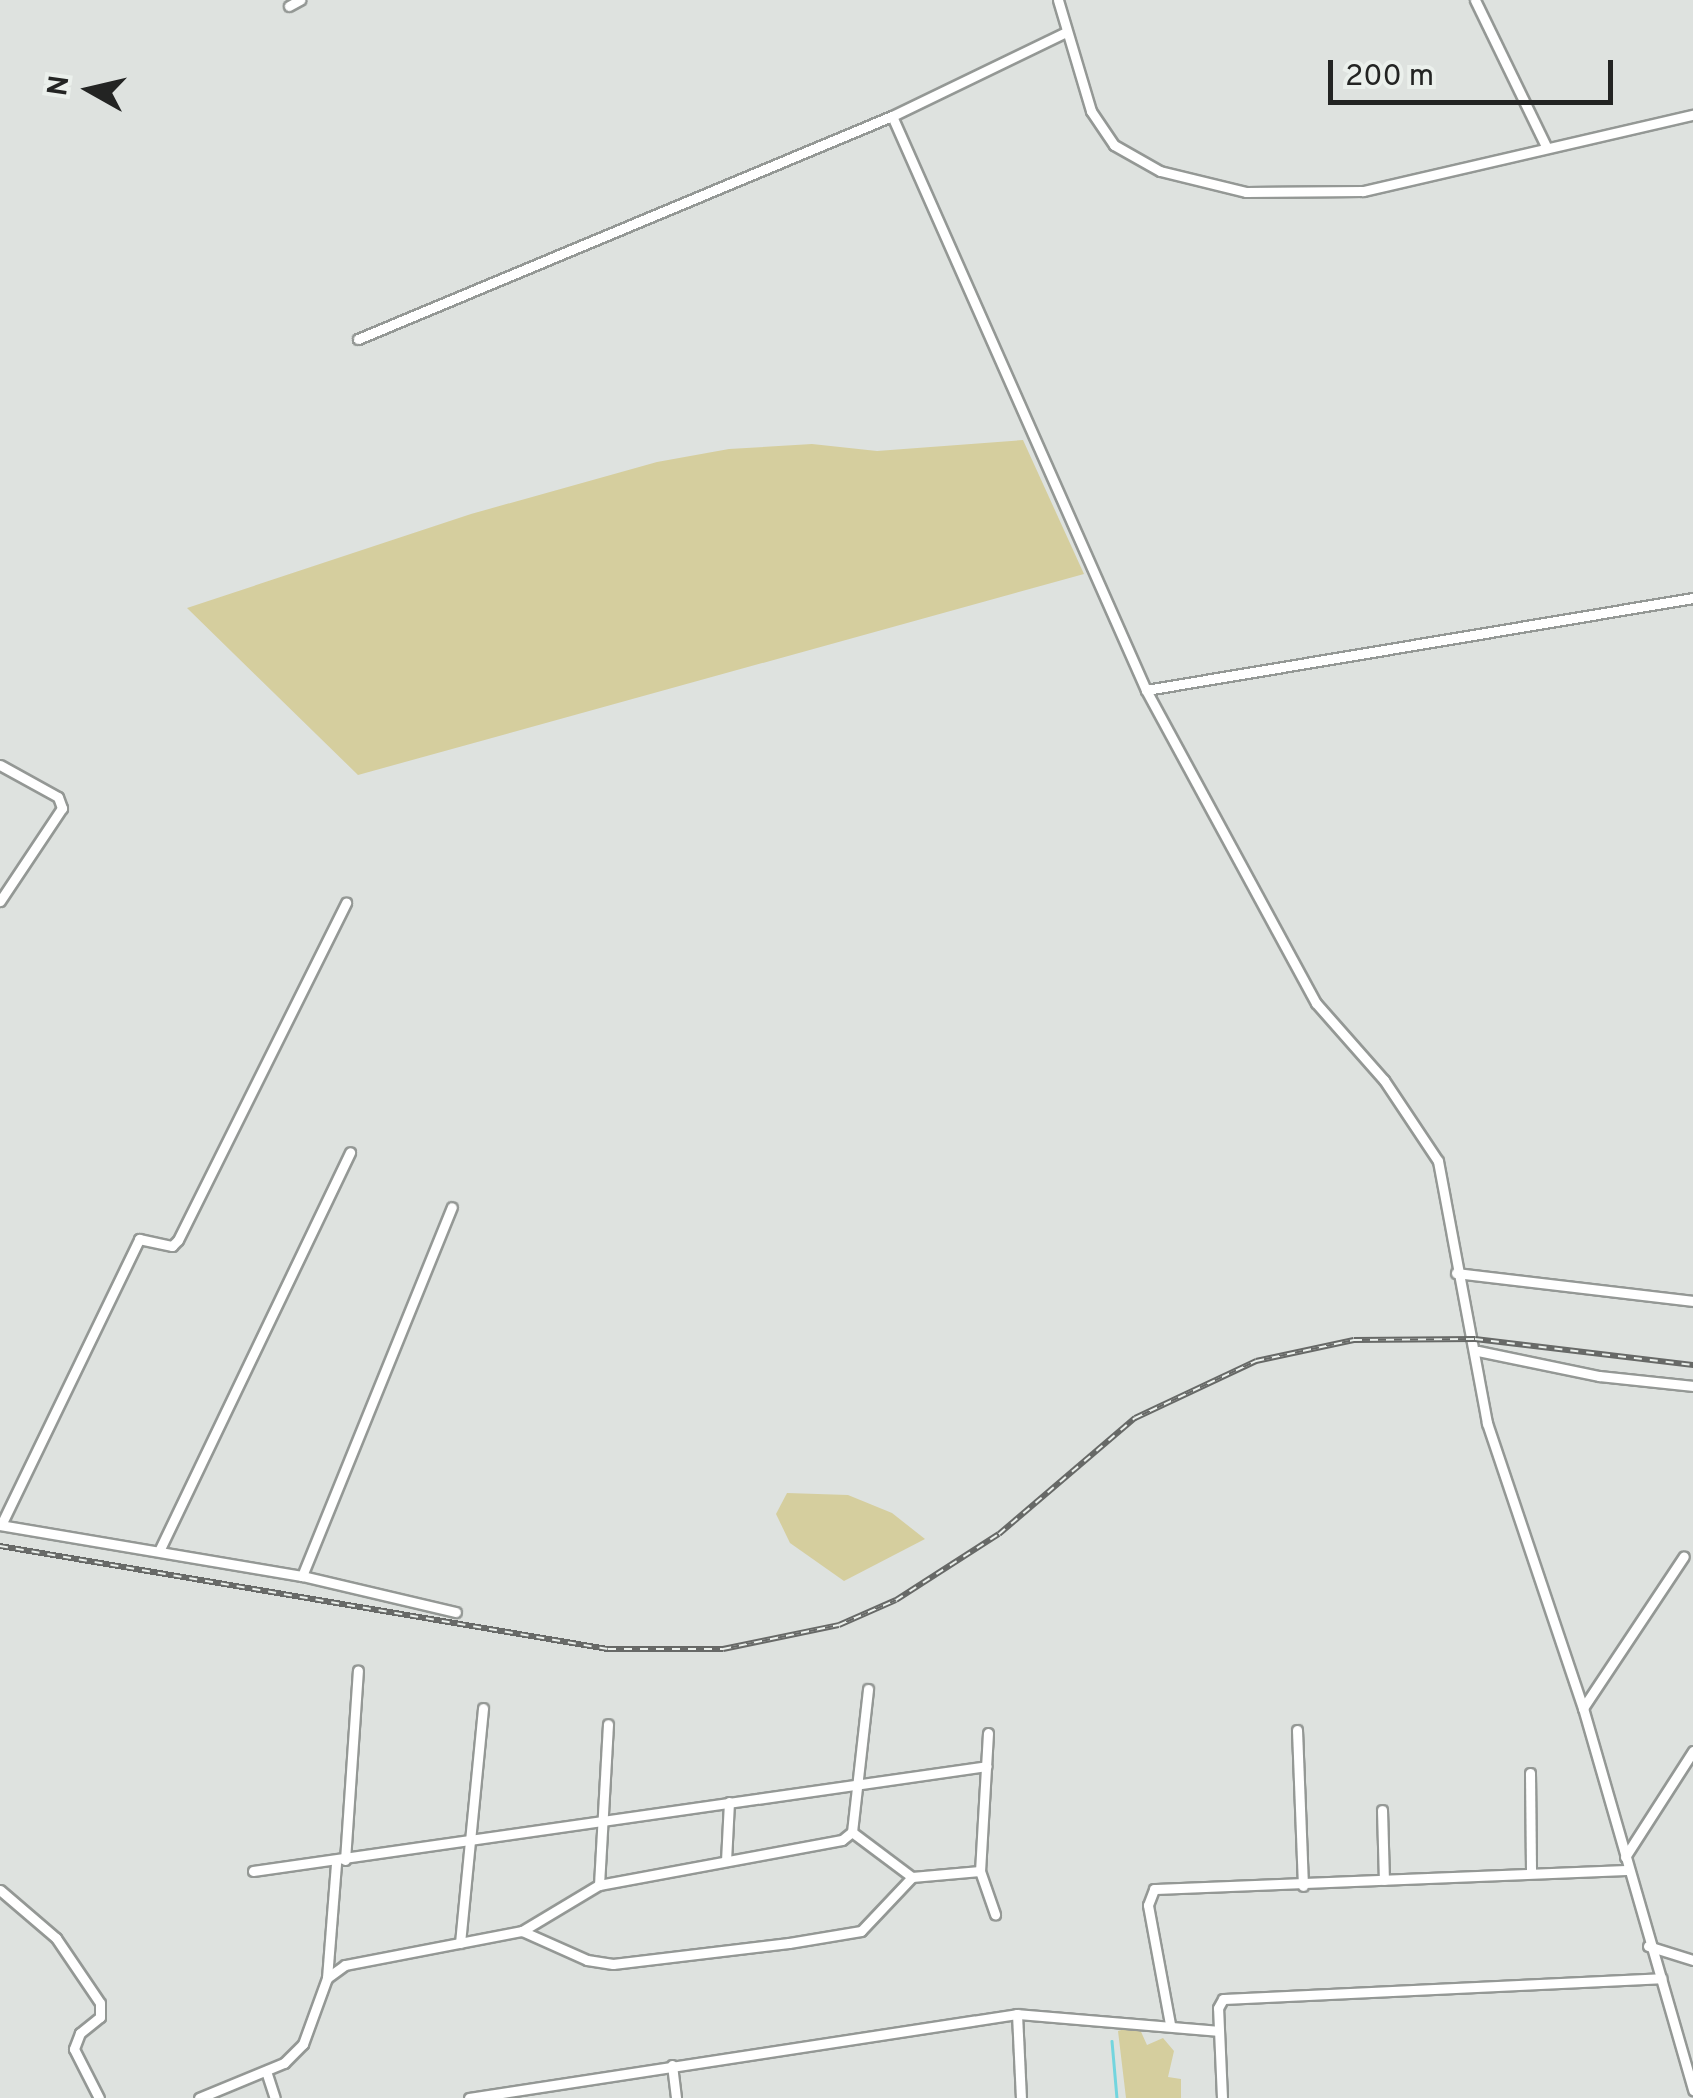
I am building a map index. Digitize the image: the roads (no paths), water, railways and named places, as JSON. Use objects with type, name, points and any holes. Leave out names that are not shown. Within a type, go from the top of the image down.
[{"type":"street","points":[[288,6],[300,0]]},
{"type":"street","points":[[1058,0],[1064,34],[1104,134],[1129,156],[1196,181],[1268,196],[1363,191],[1693,115]]},
{"type":"street","points":[[1475,0],[1546,146]]},
{"type":"street","points":[[358,340],[892,116],[1064,34]]},
{"type":"street","points":[[892,116],[1146,690],[1316,1003],[1431,1143],[1464,1327],[1478,1352],[1487,1423],[1584,1708],[1648,1946],[1693,2090]]},
{"type":"street","points":[[1146,690],[1693,598]]},
{"type":"street","points":[[0,765],[58,798],[62,808],[0,901]]},
{"type":"street","points":[[346,903],[178,1240],[172,1246],[139,1239],[0,1525],[302,1576],[456,1612]]},
{"type":"street","points":[[160,1549],[350,1152]]},
{"type":"street","points":[[302,1576],[452,1207]]},
{"type":"street","points":[[1456,1273],[1693,1301]]},
{"type":"street","points":[[1478,1352],[1599,1376],[1693,1386]]},
{"type":"street","points":[[1584,1708],[1684,1556]]},
{"type":"street","points":[[199,2098],[266,2071],[303,2044],[328,1978],[358,1670]]},
{"type":"street","points":[[328,1978],[345,1965],[522,1931],[599,1885],[837,1842],[852,1832],[868,1690]]},
{"type":"street","points":[[460,1943],[483,1708]]},
{"type":"street","points":[[599,1885],[608,1724]]},
{"type":"street","points":[[1297,1730],[1303,1886]]},
{"type":"street","points":[[988,1734],[980,1871],[995,1914]]},
{"type":"street","points":[[1625,1857],[1693,1751]]},
{"type":"street","points":[[253,1871],[340,1862],[987,1766]]},
{"type":"street","points":[[1530,1772],[1531,1871]]},
{"type":"street","points":[[726,1861],[730,1802]]},
{"type":"street","points":[[1382,1810],[1384,1880]]},
{"type":"street","points":[[852,1832],[912,1877]]},
{"type":"street","points":[[1170,2024],[1148,1894],[1160,1888],[1303,1886],[1531,1871],[1628,1870]]},
{"type":"street","points":[[522,1931],[586,1960],[613,1964],[789,1943],[861,1930],[912,1877],[980,1871]]},
{"type":"street","points":[[0,1890],[56,1938],[100,2003],[100,2017],[80,2033],[74,2049],[99,2098]]},
{"type":"street","points":[[1648,1946],[1693,1960]]},
{"type":"street","points":[[1222,2098],[1218,2031],[1223,1999],[1661,1978]]},
{"type":"street","points":[[1018,2014],[1020,2098]]},
{"type":"street","points":[[468,2098],[1018,2014],[1218,2031]]},
{"type":"street","points":[[672,2065],[676,2098]]},
{"type":"street","points":[[266,2071],[275,2098]]},
{"type":"waterway","points":[[1112,2041],[1117,2098]]},
{"type":"railway","points":[[0,1546],[608,1649],[723,1649],[839,1625],[896,1600],[999,1534],[1135,1418],[1256,1361],[1354,1340],[1475,1339],[1693,1365]]}]
